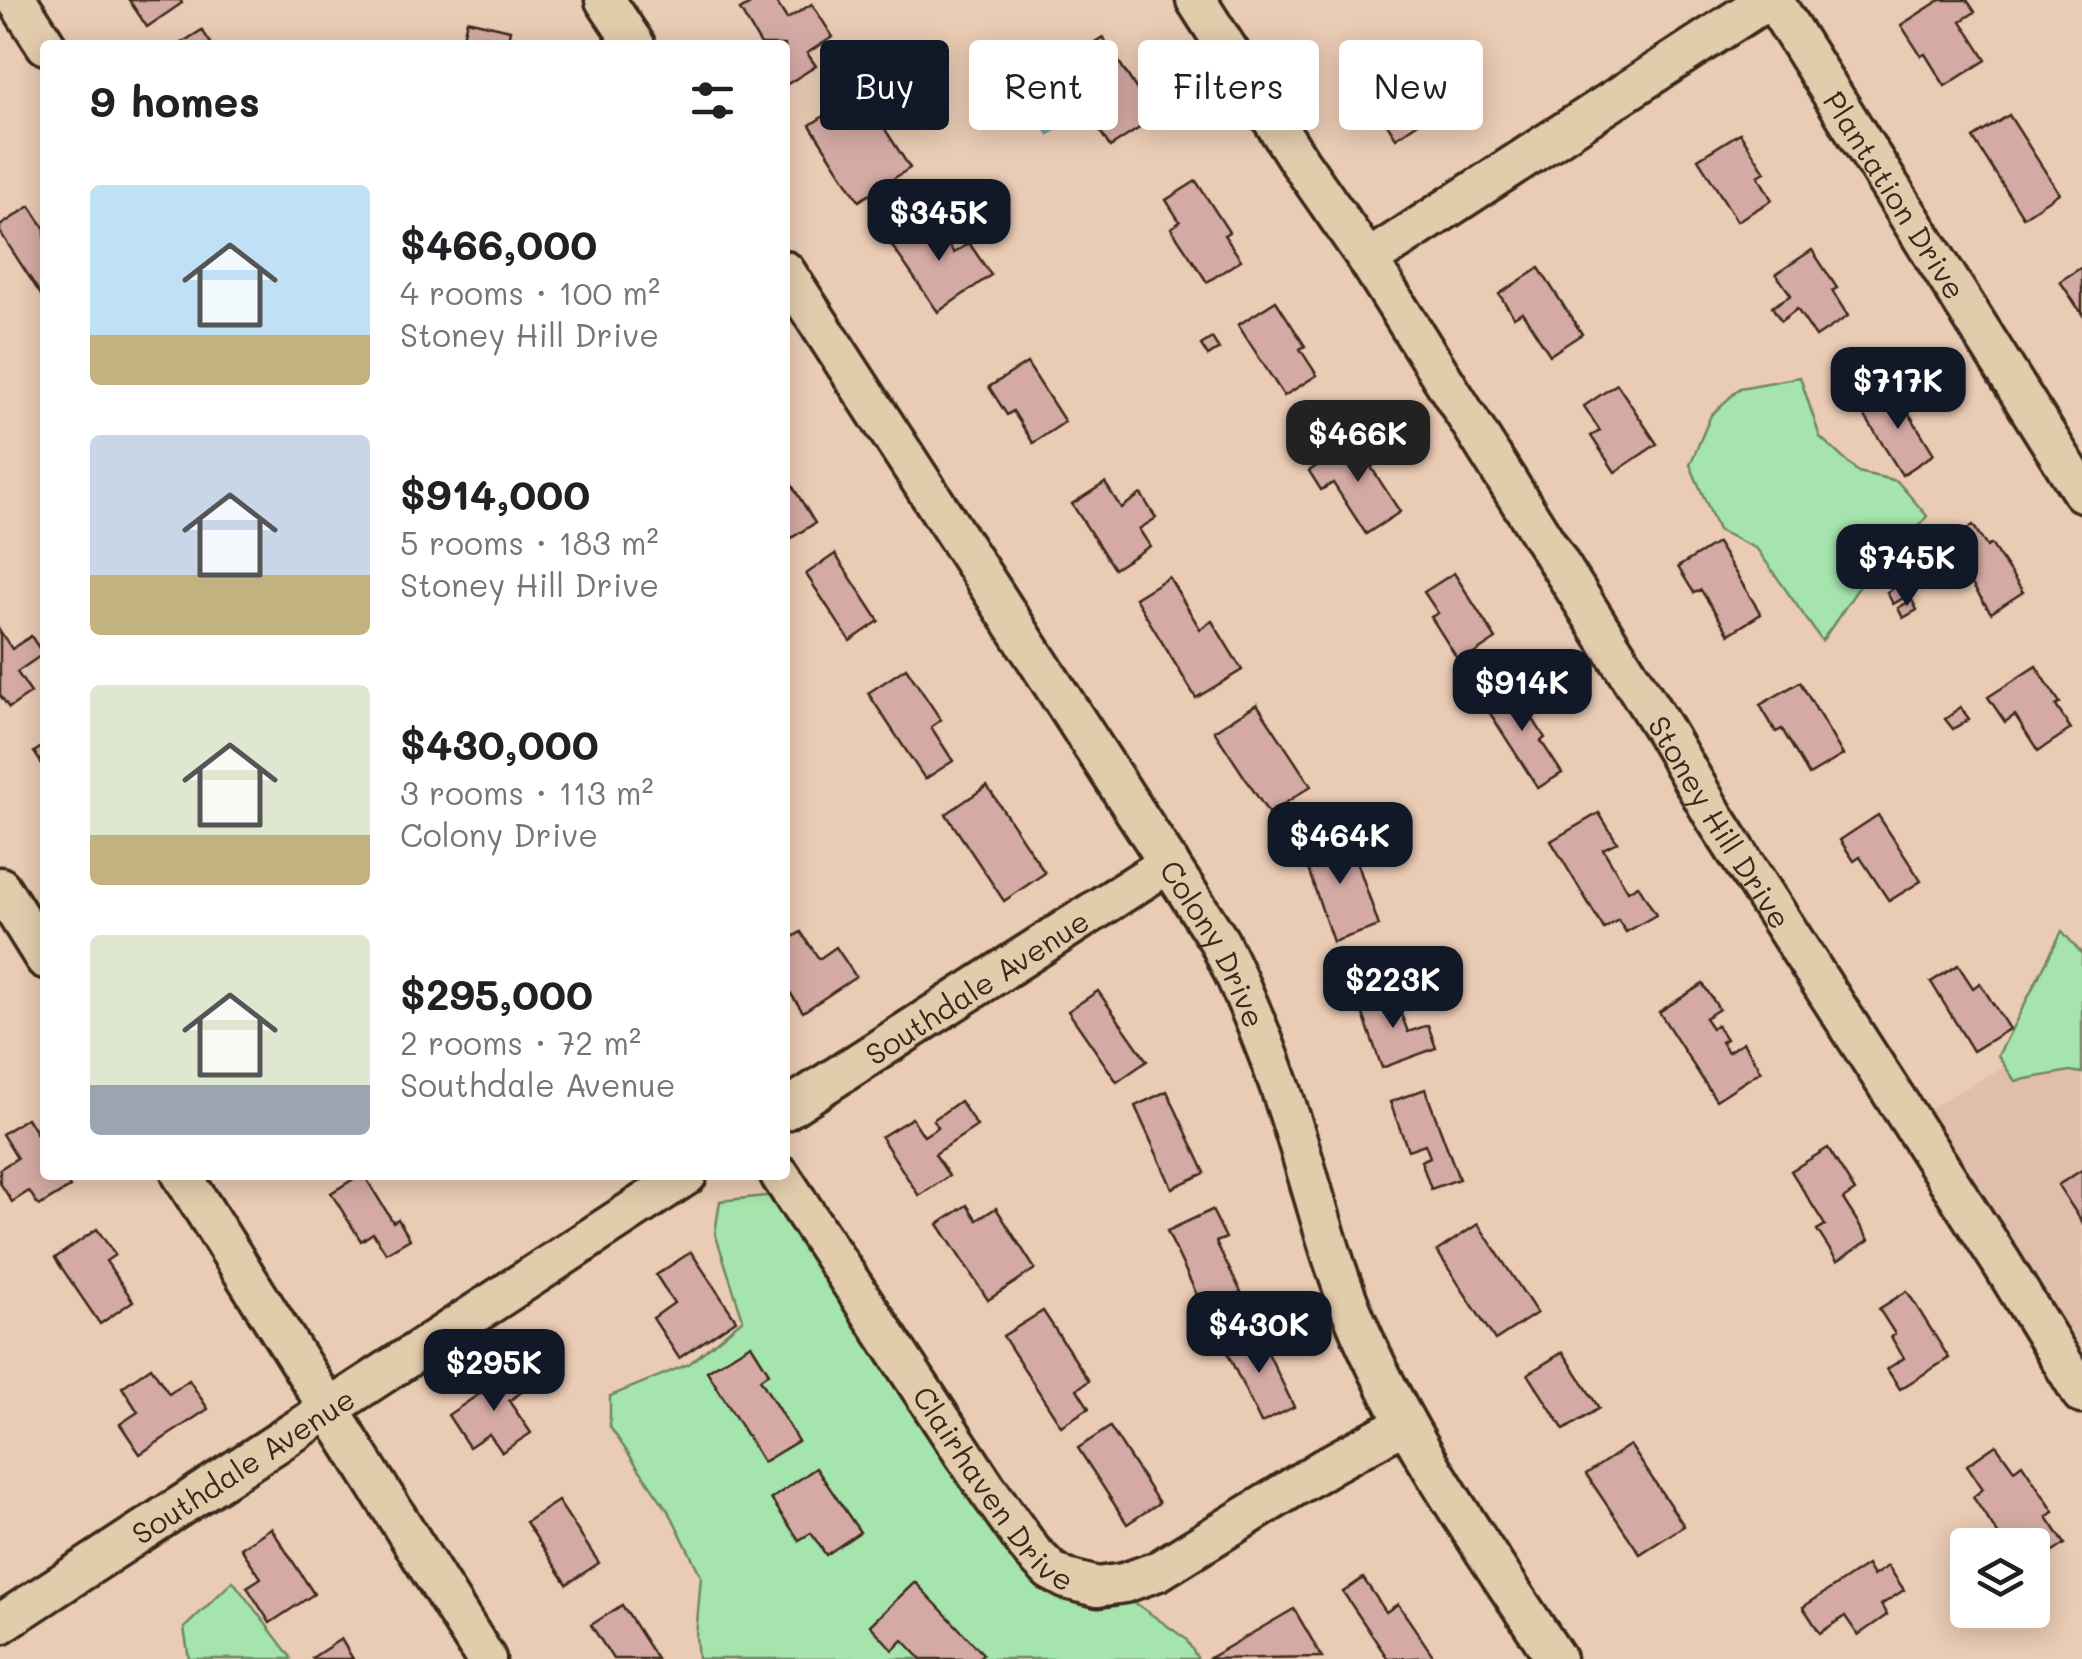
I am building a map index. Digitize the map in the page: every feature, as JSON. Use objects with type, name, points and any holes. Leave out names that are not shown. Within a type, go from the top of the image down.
[{"type":"street","points":[[17,0],[43,40]]},
{"type":"street","points":[[605,0],[631,40]]},
{"type":"street","name":"Stoney Hill Drive","points":[[1196,0],[1368,260],[1659,722],[1714,818],[1995,1252],[2082,1394]]},
{"type":"street","points":[[1368,260],[1770,0]]},
{"type":"street","name":"Plantation Drive","points":[[1770,0],[2082,492]]},
{"type":"street","name":"Colony Drive","points":[[790,280],[1219,941],[1240,983],[1290,1115],[1333,1263],[1355,1320],[1404,1424],[1556,1659]]},
{"type":"street","name":"Southdale Avenue","points":[[790,1107],[1169,863]]},
{"type":"street","points":[[0,888],[40,951]]},
{"type":"street","points":[[185,1180],[486,1659]]},
{"type":"street","name":"Southdale Avenue","points":[[0,1624],[679,1180]]},
{"type":"street","name":"Clairhaven Drive","points":[[783,1180],[985,1486],[1032,1552],[1066,1580],[1098,1587],[1124,1583],[1158,1570],[1404,1424]]},
{"type":"shaded area","points":[[2082,1023],[2082,1348],[1921,1113]]},
{"type":"green space","points":[[1800,377],[1820,437],[1858,472],[1897,481],[1927,516],[1903,547],[1859,587],[1822,641],[1757,549],[1718,530],[1690,465],[1711,415],[1740,388]]},
{"type":"green space","points":[[2062,931],[2082,954],[2082,1073],[2070,1071],[2015,1081],[1998,1056]]},
{"type":"green space","points":[[774,1195],[1018,1567],[1138,1605],[1186,1639],[1198,1659],[698,1659],[701,1576],[671,1515],[610,1427],[610,1396],[689,1364],[743,1319],[715,1233],[720,1201]]},
{"type":"green space","points":[[233,1581],[291,1659],[189,1659],[184,1628]]},
{"type":"building","points":[[129,0],[180,0],[182,3],[147,27]]},
{"type":"building","points":[[757,0],[775,0],[787,19],[812,4],[833,37],[820,40],[820,45],[807,53],[816,66],[790,82],[790,40],[758,40],[740,10]]},
{"type":"building","points":[[1940,0],[1967,0],[1975,12],[1961,21],[1986,60],[1945,86],[1901,25]]},
{"type":"building","points":[[467,20],[510,30],[508,40],[462,40]]},
{"type":"building","points":[[202,30],[209,40],[186,40]]},
{"type":"building","points":[[1118,60],[1138,92],[1138,129],[1110,147],[1100,131],[1118,130]]},
{"type":"building","points":[[2009,115],[2059,193],[2023,217],[1973,138]]},
{"type":"building","points":[[820,119],[820,130],[886,130],[910,168],[859,201],[810,125]]},
{"type":"building","points":[[1391,130],[1408,130],[1396,138]]},
{"type":"building","points":[[1740,133],[1765,172],[1758,176],[1772,200],[1737,221],[1698,159]]},
{"type":"building","points":[[1196,181],[1229,232],[1224,235],[1241,260],[1207,282],[1171,228],[1180,222],[1166,200]]},
{"type":"building","points":[[30,206],[40,221],[40,293],[0,232],[0,226]]},
{"type":"building","points":[[929,217],[954,253],[969,243],[991,275],[938,312],[890,243]]},
{"type":"building","points":[[1812,250],[1837,288],[1832,291],[1848,316],[1816,337],[1797,309],[1781,321],[1772,307],[1791,295],[1776,274]]},
{"type":"building","points":[[2082,267],[2082,314],[2060,281]]},
{"type":"building","points":[[1539,268],[1582,334],[1550,355],[1522,312],[1514,317],[1499,294]]},
{"type":"building","points":[[1276,301],[1305,346],[1300,349],[1317,375],[1284,396],[1238,325]]},
{"type":"building","points":[[1212,338],[1219,349],[1208,356],[1201,345]]},
{"type":"building","points":[[1027,363],[1065,422],[1033,443],[1013,411],[1007,415],[989,387]]},
{"type":"building","points":[[1617,384],[1657,444],[1615,472],[1591,436],[1600,431],[1584,406]]},
{"type":"building","points":[[1894,389],[1934,454],[1902,475],[1861,410]]},
{"type":"building","points":[[1362,437],[1379,462],[1371,467],[1400,512],[1366,534],[1333,483],[1321,490],[1309,471]]},
{"type":"building","points":[[790,482],[815,523],[790,539]]},
{"type":"building","points":[[1105,483],[1121,508],[1141,494],[1156,518],[1139,529],[1150,546],[1114,569],[1072,504]]},
{"type":"building","points":[[1973,525],[1987,547],[1991,544],[2023,592],[1991,613],[1945,544]]},
{"type":"building","points":[[1717,543],[1761,614],[1729,634],[1701,590],[1694,593],[1678,567]]},
{"type":"building","points":[[835,554],[879,621],[850,641],[806,574]]},
{"type":"building","points":[[1454,573],[1496,639],[1460,663],[1431,617],[1438,613],[1424,592]]},
{"type":"building","points":[[1169,577],[1200,629],[1212,621],[1242,670],[1196,698],[1135,598]]},
{"type":"building","points":[[1903,583],[1910,594],[1893,604],[1887,592]]},
{"type":"building","points":[[1912,600],[1917,610],[1903,618],[1898,608]]},
{"type":"building","points":[[0,631],[12,649],[31,636],[40,656],[17,672],[31,693],[9,708],[0,695]]},
{"type":"building","points":[[2036,666],[2060,703],[2056,706],[2071,729],[2038,751],[2015,715],[2005,722],[1988,697]]},
{"type":"building","points":[[906,668],[941,720],[931,727],[953,761],[925,779],[868,693]]},
{"type":"building","points":[[1800,682],[1843,755],[1809,775],[1782,729],[1776,732],[1760,705]]},
{"type":"building","points":[[1510,683],[1562,773],[1538,788],[1482,701]]},
{"type":"building","points":[[1257,704],[1311,786],[1269,814],[1214,731]]},
{"type":"building","points":[[1961,708],[1969,719],[1953,729],[1945,719]]},
{"type":"building","points":[[987,786],[1045,873],[1004,901],[946,814]]},
{"type":"building","points":[[1599,813],[1617,842],[1603,849],[1628,891],[1638,885],[1656,915],[1626,932],[1618,920],[1604,929],[1551,841]]},
{"type":"building","points":[[1878,815],[1921,881],[1889,901],[1860,857],[1854,861],[1840,840]]},
{"type":"building","points":[[1347,832],[1379,926],[1333,942],[1301,848]]},
{"type":"building","points":[[801,932],[819,959],[836,947],[856,977],[803,1012],[790,992],[790,939]]},
{"type":"building","points":[[1958,965],[1973,988],[1980,983],[2009,1029],[1973,1051],[1931,982]]},
{"type":"building","points":[[1703,984],[1719,1009],[1705,1018],[1712,1028],[1717,1025],[1726,1039],[1721,1042],[1728,1052],[1743,1042],[1761,1071],[1716,1100],[1659,1012]]},
{"type":"building","points":[[1098,991],[1147,1061],[1117,1082],[1068,1011]]},
{"type":"building","points":[[1392,991],[1408,1032],[1428,1025],[1436,1048],[1382,1068],[1359,1003]]},
{"type":"building","points":[[1425,1089],[1459,1179],[1431,1189],[1421,1161],[1430,1157],[1425,1144],[1408,1150],[1390,1102]]},
{"type":"building","points":[[1167,1091],[1205,1173],[1172,1188],[1135,1106]]},
{"type":"building","points":[[960,1101],[977,1126],[935,1154],[949,1176],[919,1196],[881,1137],[912,1118],[924,1136],[938,1127],[933,1120]]},
{"type":"building","points":[[27,1118],[40,1139],[40,1180],[66,1180],[70,1187],[39,1206],[29,1191],[12,1202],[0,1183],[0,1169],[17,1158],[2,1134]]},
{"type":"building","points":[[1828,1148],[1855,1191],[1843,1199],[1869,1240],[1837,1261],[1817,1230],[1825,1225],[1791,1171]]},
{"type":"building","points":[[2082,1170],[2082,1222],[2058,1185]]},
{"type":"building","points":[[352,1180],[367,1180],[393,1222],[398,1219],[410,1239],[386,1253],[373,1233],[361,1241],[331,1193]]},
{"type":"building","points":[[967,1205],[977,1220],[996,1208],[1035,1269],[988,1300],[938,1224]]},
{"type":"building","points":[[1212,1210],[1226,1238],[1216,1242],[1241,1292],[1204,1310],[1167,1231]]},
{"type":"building","points":[[1478,1224],[1537,1313],[1495,1340],[1437,1251]]},
{"type":"building","points":[[97,1229],[115,1255],[106,1261],[133,1301],[100,1324],[55,1258]]},
{"type":"building","points":[[691,1252],[736,1320],[679,1358],[653,1318],[674,1303],[656,1275]]},
{"type":"building","points":[[1907,1291],[1949,1358],[1900,1389],[1887,1369],[1904,1358],[1879,1309]]},
{"type":"building","points":[[1043,1311],[1089,1381],[1077,1389],[1089,1408],[1061,1426],[1003,1336]]},
{"type":"building","points":[[1257,1330],[1294,1407],[1261,1423],[1224,1346]]},
{"type":"building","points":[[751,1344],[769,1373],[760,1379],[798,1441],[763,1462],[707,1371]]},
{"type":"building","points":[[1563,1352],[1599,1408],[1564,1430],[1528,1374]]},
{"type":"building","points":[[151,1367],[169,1394],[189,1380],[208,1409],[140,1454],[120,1424],[138,1412],[122,1387]]},
{"type":"building","points":[[518,1368],[530,1386],[509,1401],[531,1433],[502,1452],[489,1434],[469,1447],[448,1415]]},
{"type":"building","points":[[1110,1427],[1159,1503],[1127,1524],[1078,1448]]},
{"type":"building","points":[[1630,1445],[1684,1526],[1640,1554],[1586,1474]]},
{"type":"building","points":[[1996,1445],[2014,1470],[2022,1464],[2054,1512],[2047,1517],[2065,1544],[2050,1554],[2050,1528],[1994,1528],[1973,1497],[1983,1489],[1967,1465]]},
{"type":"building","points":[[816,1468],[860,1532],[826,1555],[811,1533],[799,1540],[771,1499]]},
{"type":"building","points":[[558,1501],[599,1563],[567,1584],[526,1522]]},
{"type":"building","points":[[271,1528],[314,1594],[270,1623],[247,1587],[261,1578],[241,1548]]},
{"type":"building","points":[[1867,1565],[1873,1576],[1888,1566],[1904,1590],[1881,1605],[1887,1615],[1858,1635],[1845,1616],[1820,1633],[1803,1607]]},
{"type":"building","points":[[1363,1578],[1386,1612],[1398,1604],[1434,1657],[1388,1659],[1343,1592]]},
{"type":"building","points":[[915,1582],[983,1654],[977,1659],[921,1659],[903,1640],[893,1650],[870,1625]]},
{"type":"building","points":[[622,1605],[657,1659],[613,1659],[591,1625]]},
{"type":"building","points":[[1294,1609],[1322,1657],[1208,1659],[1268,1624]]},
{"type":"building","points":[[341,1639],[353,1659],[312,1658]]}]
